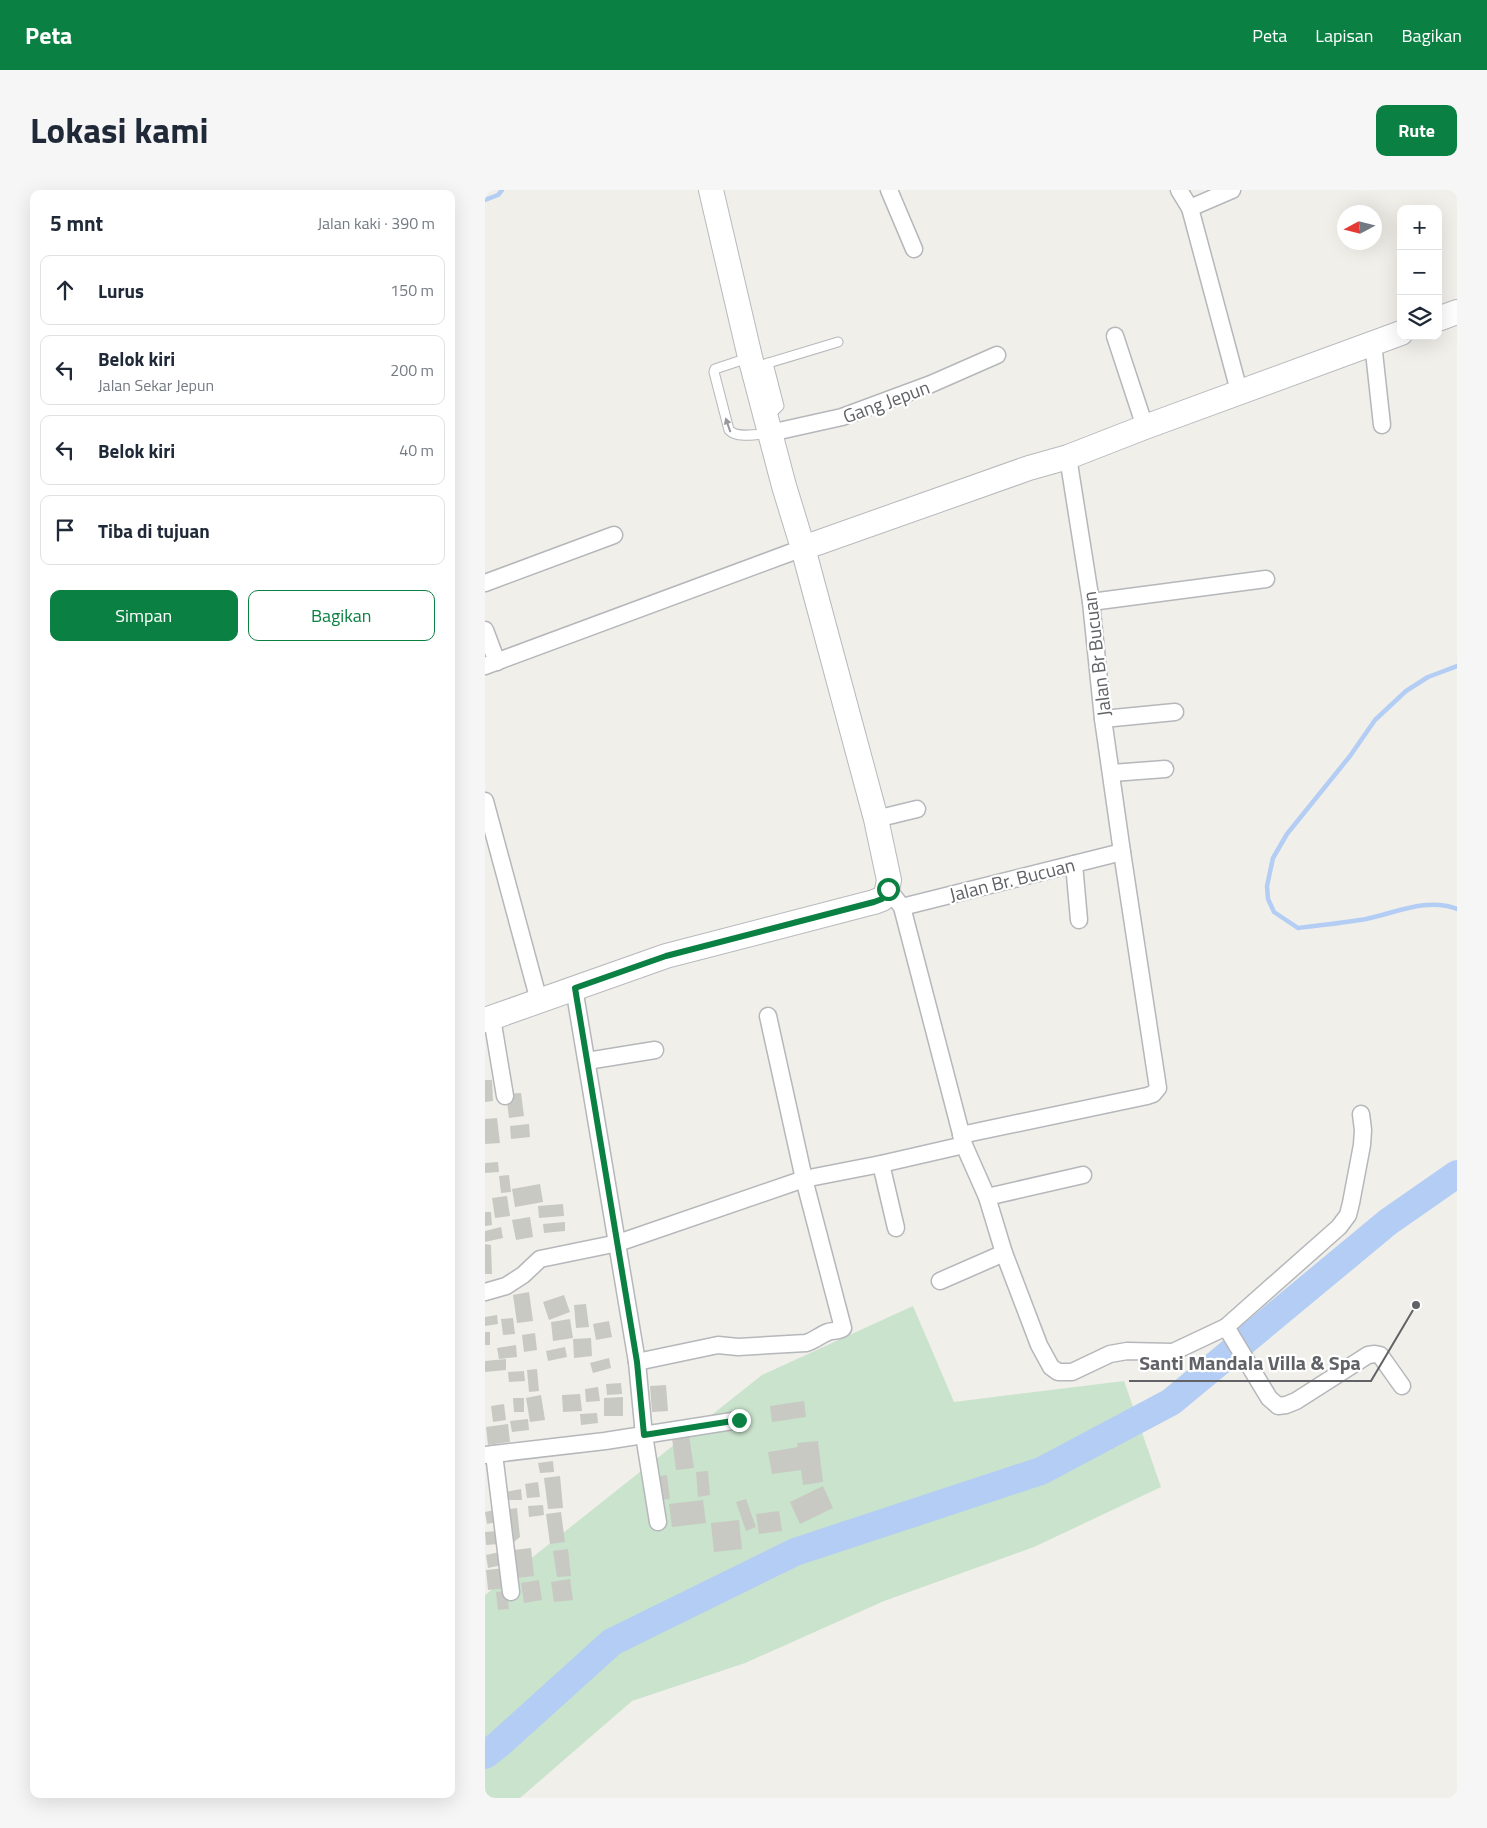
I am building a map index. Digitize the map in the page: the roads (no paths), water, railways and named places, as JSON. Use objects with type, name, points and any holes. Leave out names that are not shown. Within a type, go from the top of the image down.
[{"type":"main road","points":[[488,1019],[666,956],[882,899],[895,898],[876,819],[803,548],[784,486],[768,424],[757,363],[711,190]]},
{"type":"main road","points":[[1442,318],[1457,312]]},
{"type":"main road","points":[[803,548],[1029,468],[1068,457],[1145,426],[1397,334]]},
{"type":"street","points":[[889,190],[914,249]]},
{"type":"street","points":[[1179,190],[1191,208],[1239,392]]},
{"type":"street","points":[[1191,208],[1232,190]]},
{"type":"street","points":[[1115,336],[1145,426]]},
{"type":"street","points":[[1373,343],[1383,425]]},
{"type":"street","name":"Gang Jepun","points":[[768,424],[842,418],[931,384],[997,355]]},
{"type":"street","name":"Jalan Br Bucuan","points":[[963,1140],[1147,1096],[1157,1091],[1158,1085],[1121,852],[1112,773],[1103,718],[1091,602],[1068,457]]},
{"type":"street","points":[[485,583],[614,535]]},
{"type":"street","points":[[485,630],[491,664],[803,548]]},
{"type":"street","points":[[1091,602],[1266,579]]},
{"type":"street","points":[[1103,718],[1175,712]]},
{"type":"street","points":[[1112,773],[1165,769]]},
{"type":"street","points":[[485,801],[539,1001]]},
{"type":"street","points":[[876,819],[917,808]]},
{"type":"street","name":"Jalan Br. Bucuan","points":[[895,898],[1074,864],[1121,852]]},
{"type":"street","points":[[1074,864],[1079,920]]},
{"type":"street","points":[[895,898],[963,1140],[987,1197],[1004,1253],[1039,1345],[1051,1367],[1058,1372],[1072,1372],[1110,1354],[1127,1351],[1173,1352],[1228,1330],[1339,1227],[1348,1215],[1362,1145],[1361,1114]]},
{"type":"street","points":[[575,988],[637,1362],[644,1435],[658,1522]]},
{"type":"street","points":[[637,1362],[718,1345],[738,1347],[805,1344],[815,1341],[825,1333],[841,1330],[843,1322],[804,1179],[768,1016]]},
{"type":"street","points":[[488,1019],[505,1096]]},
{"type":"street","points":[[587,1061],[655,1050]]},
{"type":"street","points":[[485,1292],[512,1282],[523,1275],[540,1259],[618,1243],[804,1179],[881,1164],[963,1140]]},
{"type":"street","points":[[881,1164],[897,1228]]},
{"type":"street","points":[[987,1197],[1083,1175]]},
{"type":"street","points":[[940,1281],[1004,1253]]},
{"type":"street","points":[[1228,1330],[1269,1398],[1278,1406],[1296,1401],[1368,1355],[1381,1355],[1402,1386]]},
{"type":"street","points":[[511,1592],[489,1455],[605,1441],[739,1420]]},
{"type":"lane","points":[[768,424],[737,435],[731,433],[714,378],[715,369],[757,363],[838,342]]},
{"type":"waterway","points":[[485,200],[498,195],[502,190]]},
{"type":"waterway","points":[[1457,666],[1428,677],[1406,691],[1375,720],[1350,756],[1287,834],[1273,858],[1267,886],[1268,899],[1274,912],[1298,928],[1366,919],[1423,905],[1446,906],[1457,909]]},
{"type":"waterway","points":[[485,1755],[612,1642],[795,1552],[1041,1471],[1171,1402],[1388,1222],[1457,1174]]},
{"type":"place","name":"Santi Mandala Villa & Spa","points":[[1416,1305]]}]
